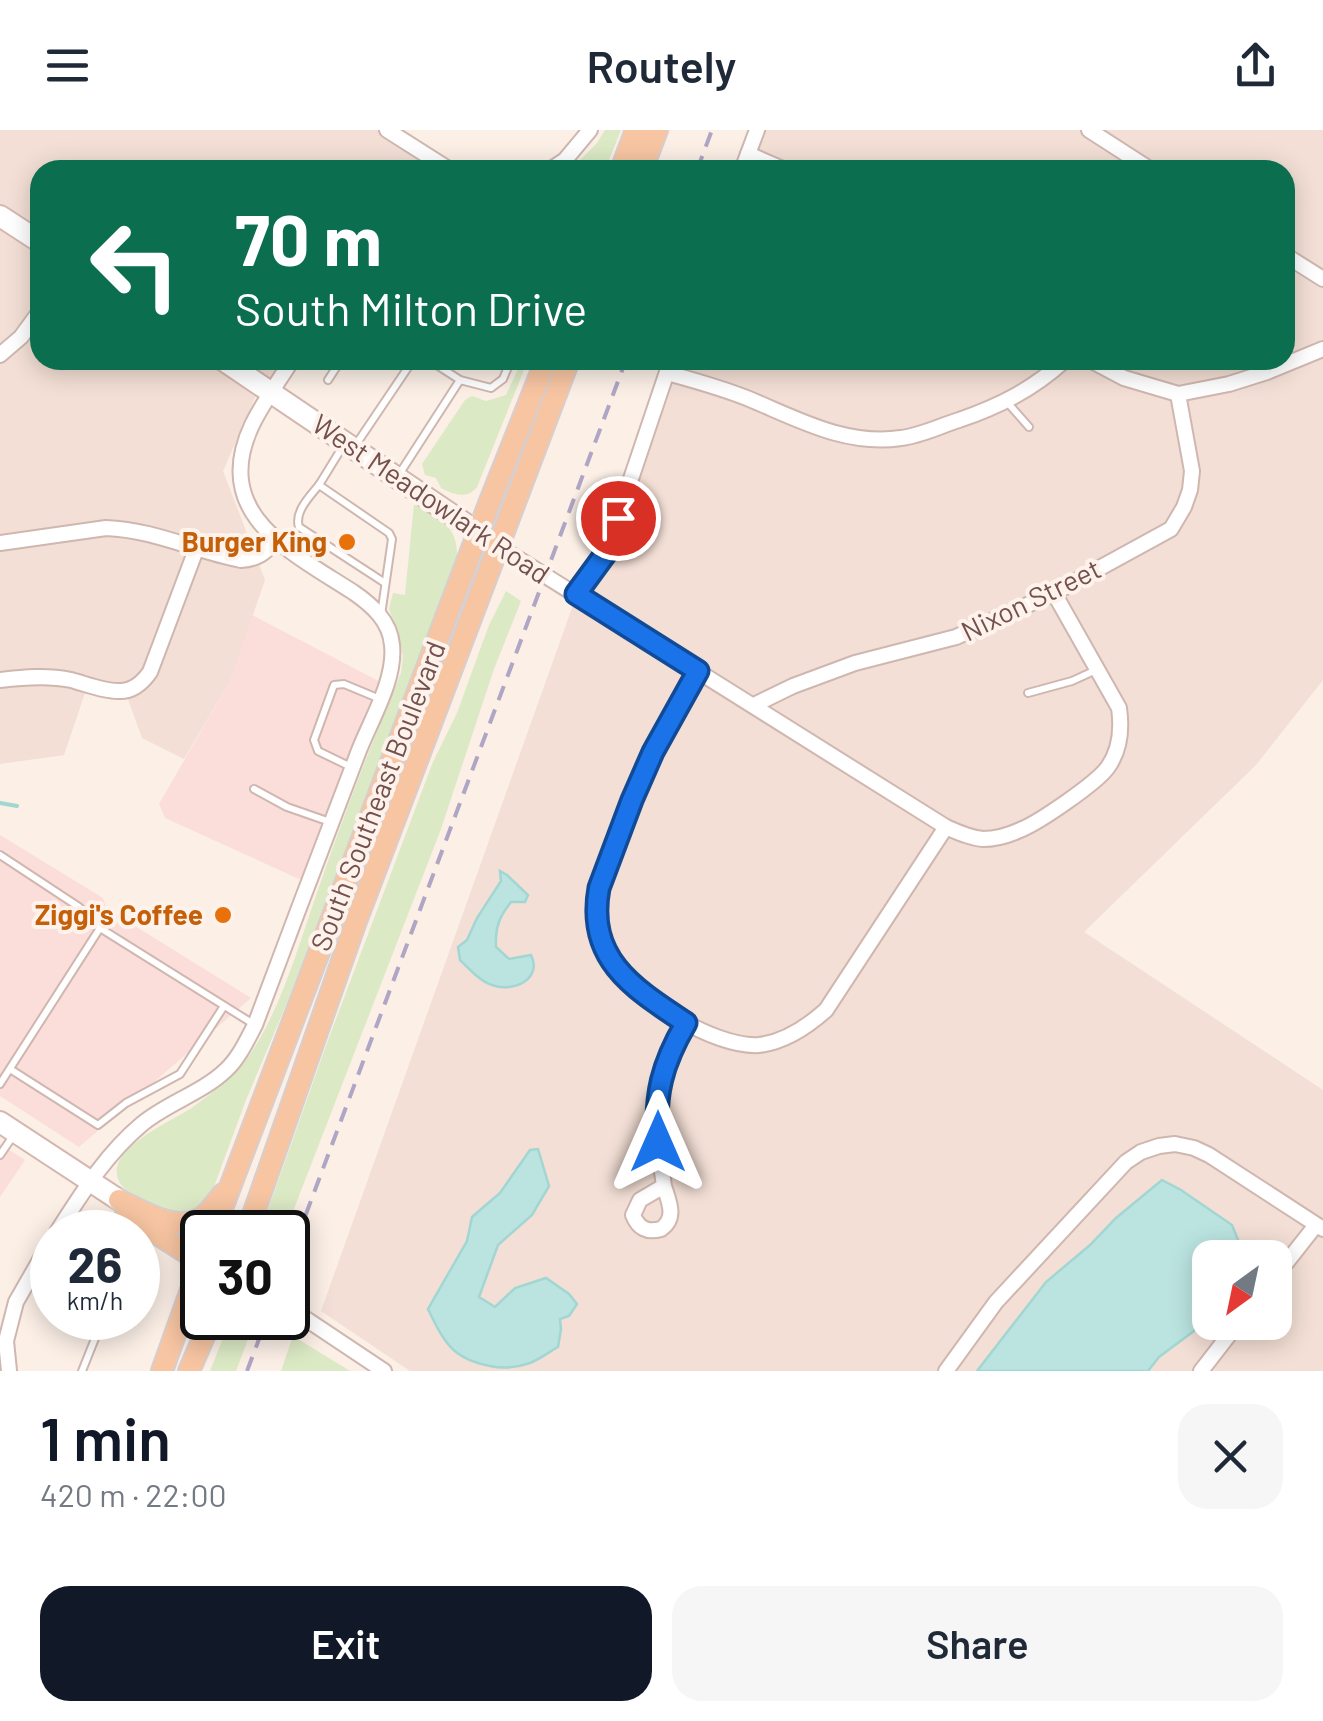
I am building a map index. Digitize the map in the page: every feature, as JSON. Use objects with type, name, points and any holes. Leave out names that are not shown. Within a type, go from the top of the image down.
[{"type":"main road","points":[[625,160],[636,130]]},
{"type":"main road","points":[[646,160],[657,130]]},
{"type":"main road","points":[[0,216],[30,236]]},
{"type":"main road","name":"West Meadowlark Road","points":[[237,370],[498,546]]},
{"type":"main road","name":"South Southeast Boulevard","points":[[222,1210],[542,370]]},
{"type":"main road","name":"South Southeast Boulevard","points":[[254,1210],[356,924],[565,370]]},
{"type":"main road","points":[[8,1127],[119,1200],[182,1224],[201,1218],[236,1175]]},
{"type":"main road","points":[[234,1210],[238,1199],[236,1175]]},
{"type":"main road","points":[[119,1200],[122,1211],[180,1247]]},
{"type":"main road","points":[[162,1371],[180,1322]]},
{"type":"main road","points":[[189,1371],[202,1340]]},
{"type":"street","points":[[387,130],[434,160]]},
{"type":"street","points":[[565,160],[590,130]]},
{"type":"street","points":[[746,160],[758,130]]},
{"type":"street","points":[[1089,130],[1136,160]]},
{"type":"street","points":[[748,154],[762,160]]},
{"type":"street","points":[[1295,261],[1323,279]]},
{"type":"street","points":[[0,355],[30,325]]},
{"type":"street","points":[[1295,360],[1323,349]]},
{"type":"street","points":[[71,1210],[114,1150],[146,1120],[226,1070],[238,1056],[255,1025],[391,672],[390,634],[380,616],[366,601],[275,541],[252,513],[240,481],[248,436],[286,370]]},
{"type":"street","points":[[576,594],[606,553],[668,370]]},
{"type":"street","points":[[678,370],[824,430],[860,438],[906,438],[1006,402],[1053,370]]},
{"type":"street","points":[[1109,370],[1151,388],[1178,394],[1229,384],[1270,370]]},
{"type":"street","name":"Nixon Street","points":[[754,705],[855,663],[956,638],[1054,593],[1170,529],[1190,490],[1192,471],[1178,394]]},
{"type":"street","points":[[0,543],[106,528],[159,535],[234,558],[251,559],[264,554],[275,541]]},
{"type":"street","name":"West Meadowlark Road","points":[[498,546],[946,828]]},
{"type":"street","points":[[0,680],[66,679],[118,692],[144,682],[197,547]]},
{"type":"street","points":[[698,671],[653,752],[632,800],[599,888],[596,915],[604,949],[620,974],[686,1023],[725,1040],[758,1045],[777,1041],[813,1022],[826,1010],[946,828],[983,839],[1024,829],[1102,775],[1114,758],[1121,721],[1119,708],[1054,593]]},
{"type":"street","points":[[664,1186],[655,1113],[658,1090],[664,1067],[686,1023]]},
{"type":"street","points":[[946,1371],[996,1302],[1126,1162],[1150,1148],[1171,1144],[1201,1150],[1320,1227],[1292,1258]]},
{"type":"street","points":[[9,1371],[3,1341],[16,1302],[30,1278]]},
{"type":"street","points":[[310,1322],[384,1371]]},
{"type":"street","points":[[1201,1371],[1225,1340]]},
{"type":"lane","points":[[328,380],[334,370]]},
{"type":"lane","points":[[385,583],[296,524],[297,516],[405,370]]},
{"type":"lane","points":[[444,370],[460,380],[491,388],[503,379],[506,370]]},
{"type":"lane","points":[[398,478],[460,380]]},
{"type":"lane","points":[[1006,402],[1028,427]]},
{"type":"lane","points":[[320,484],[392,539],[380,616]]},
{"type":"lane","points":[[1028,693],[1097,670]]},
{"type":"lane","points":[[352,768],[318,751],[314,740],[334,685],[344,684],[380,699]]},
{"type":"lane","points":[[254,790],[332,822]]},
{"type":"lane","points":[[0,856],[79,907],[100,928],[255,1025]]},
{"type":"lane","points":[[1,1079],[100,928]]},
{"type":"lane","points":[[10,1069],[98,1124],[126,1103],[180,1074],[224,1006]]},
{"type":"lane","points":[[0,1156],[8,1127]]},
{"type":"lane","points":[[82,1371],[94,1340]]},
{"type":"shaded area","points":[[0,130],[390,130],[435,160],[30,160],[30,370],[289,370],[272,393],[260,386],[223,471],[265,580],[230,681],[184,759],[142,738],[125,691],[88,684],[64,755],[0,764]]},
{"type":"shaded area","points":[[759,130],[1323,130],[1323,680],[1256,765],[1084,932],[1323,1090],[1323,1371],[410,1371],[321,1311],[577,594],[668,370],[1295,370],[1295,160],[748,160]]},
{"type":"shaded area","points":[[252,615],[386,685],[308,883],[165,818],[159,804],[230,681]]},
{"type":"shaded area","points":[[0,835],[103,898],[106,908],[251,998],[79,1147],[0,1096]]},
{"type":"shaded area","points":[[0,1144],[25,1160],[0,1197]]},
{"type":"green space","points":[[605,130],[621,130],[609,160],[580,160]]},
{"type":"green space","points":[[517,370],[524,370],[473,491],[455,494],[441,488],[436,478],[425,475],[422,464],[465,400],[472,396],[486,401],[506,395]]},
{"type":"green space","points":[[414,504],[450,530],[457,557],[209,1199],[200,1210],[180,1210],[180,1215],[162,1212],[122,1186],[118,1164],[134,1144],[193,1107],[230,1077],[261,1037],[289,974],[348,806],[401,673],[403,656],[389,609],[393,593],[405,595]]},
{"type":"green space","points":[[506,591],[521,601],[441,829],[294,1210],[268,1210],[433,762],[457,713],[489,625]]},
{"type":"green space","points":[[222,1340],[248,1340],[236,1371],[210,1371]]},
{"type":"green space","points":[[292,1340],[300,1340],[350,1371],[281,1371]]},
{"type":"water","points":[[500,871],[528,895],[525,902],[511,902],[503,913],[496,947],[509,959],[531,955],[534,964],[524,982],[509,987],[479,978],[460,960],[458,947],[467,940],[501,881]]},
{"type":"water","points":[[538,1149],[549,1186],[532,1215],[498,1245],[479,1297],[495,1307],[515,1288],[546,1278],[577,1304],[569,1316],[560,1319],[558,1347],[525,1365],[510,1368],[477,1363],[451,1347],[428,1309],[467,1241],[472,1217],[500,1193],[530,1150]]},
{"type":"water","points":[[1162,1180],[1232,1225],[1238,1240],[1192,1240],[1192,1332],[1159,1357],[1148,1371],[977,1371],[1046,1282]]},
{"type":"waterway","points":[[0,803],[17,806]]},
{"type":"railway","points":[[701,160],[712,130]]},
{"type":"railway","points":[[307,1210],[622,370]]},
{"type":"railway","points":[[247,1371],[259,1340]]},
{"type":"place","name":"Burger King","points":[[347,542]]},
{"type":"place","name":"Ziggi's Coffee","points":[[223,915]]},
{"type":"route","points":[[618,518],[600,565],[576,594],[698,671],[635,791],[596,901],[599,936],[620,974],[686,1023],[664,1067],[658,1090],[658,1142]]}]
